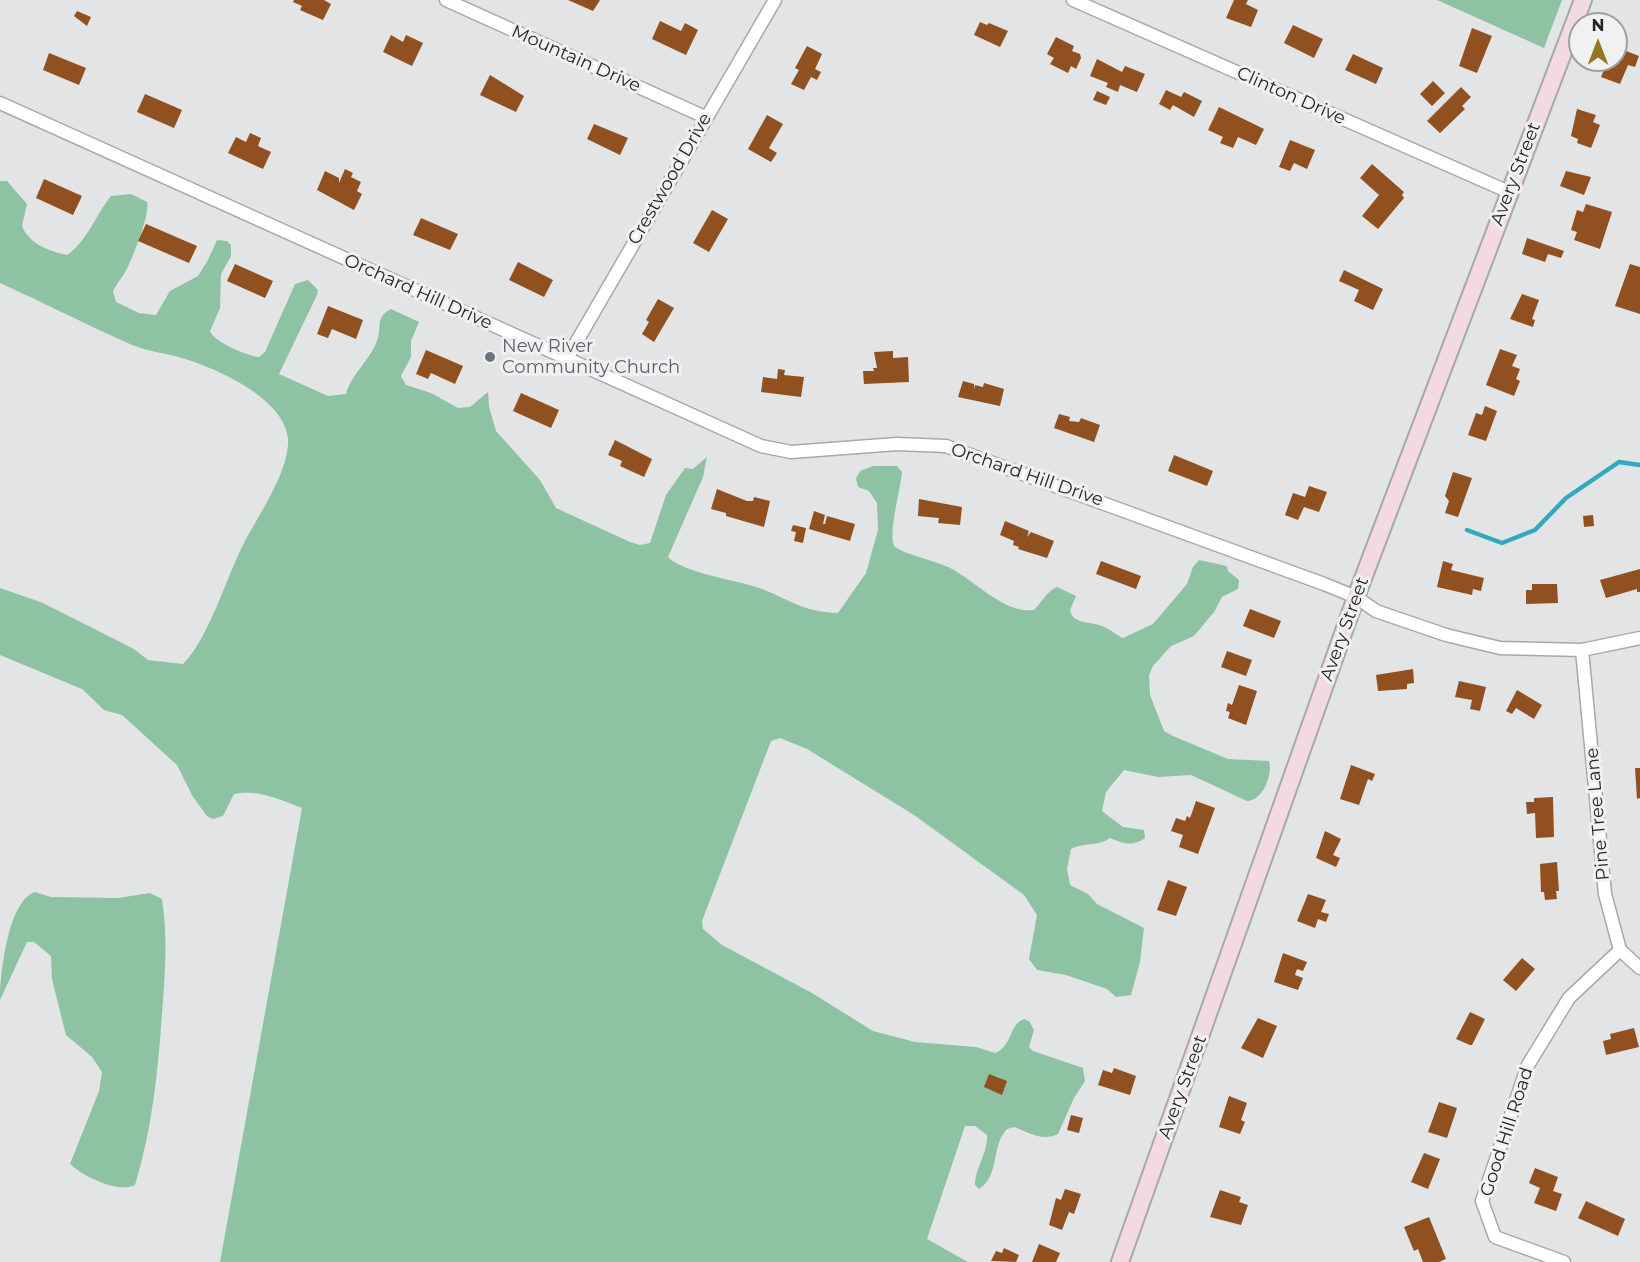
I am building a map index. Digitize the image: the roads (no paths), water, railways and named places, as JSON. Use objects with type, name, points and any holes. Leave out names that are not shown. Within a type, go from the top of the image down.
[{"type":"main road","name":"Avery Street","points":[[1120,1262],[1356,597],[1583,0]]},
{"type":"street","name":"Mountain Drive","points":[[446,0],[705,117]]},
{"type":"street","name":"Crestwood Drive","points":[[566,360],[775,0]]},
{"type":"street","name":"Clinton Drive","points":[[1073,0],[1509,192]]},
{"type":"street","name":"Orchard Hill Drive","points":[[0,102],[566,360],[761,446],[791,452],[897,444],[946,446],[985,458],[1356,597],[1376,611],[1446,635],[1500,648],[1582,650],[1640,638]]},
{"type":"street","name":"Pine Tree Lane","points":[[1582,650],[1605,894],[1620,950]]},
{"type":"street","points":[[1620,950],[1640,968]]},
{"type":"street","name":"Good Hill Road","points":[[1564,1262],[1495,1237],[1482,1201],[1528,1065],[1569,998],[1620,950]]},
{"type":"waterway","points":[[1467,530],[1502,543],[1535,530],[1566,498],[1619,462],[1640,465]]},
{"type":"place","name":"New River Community Church","points":[[490,357]]}]
